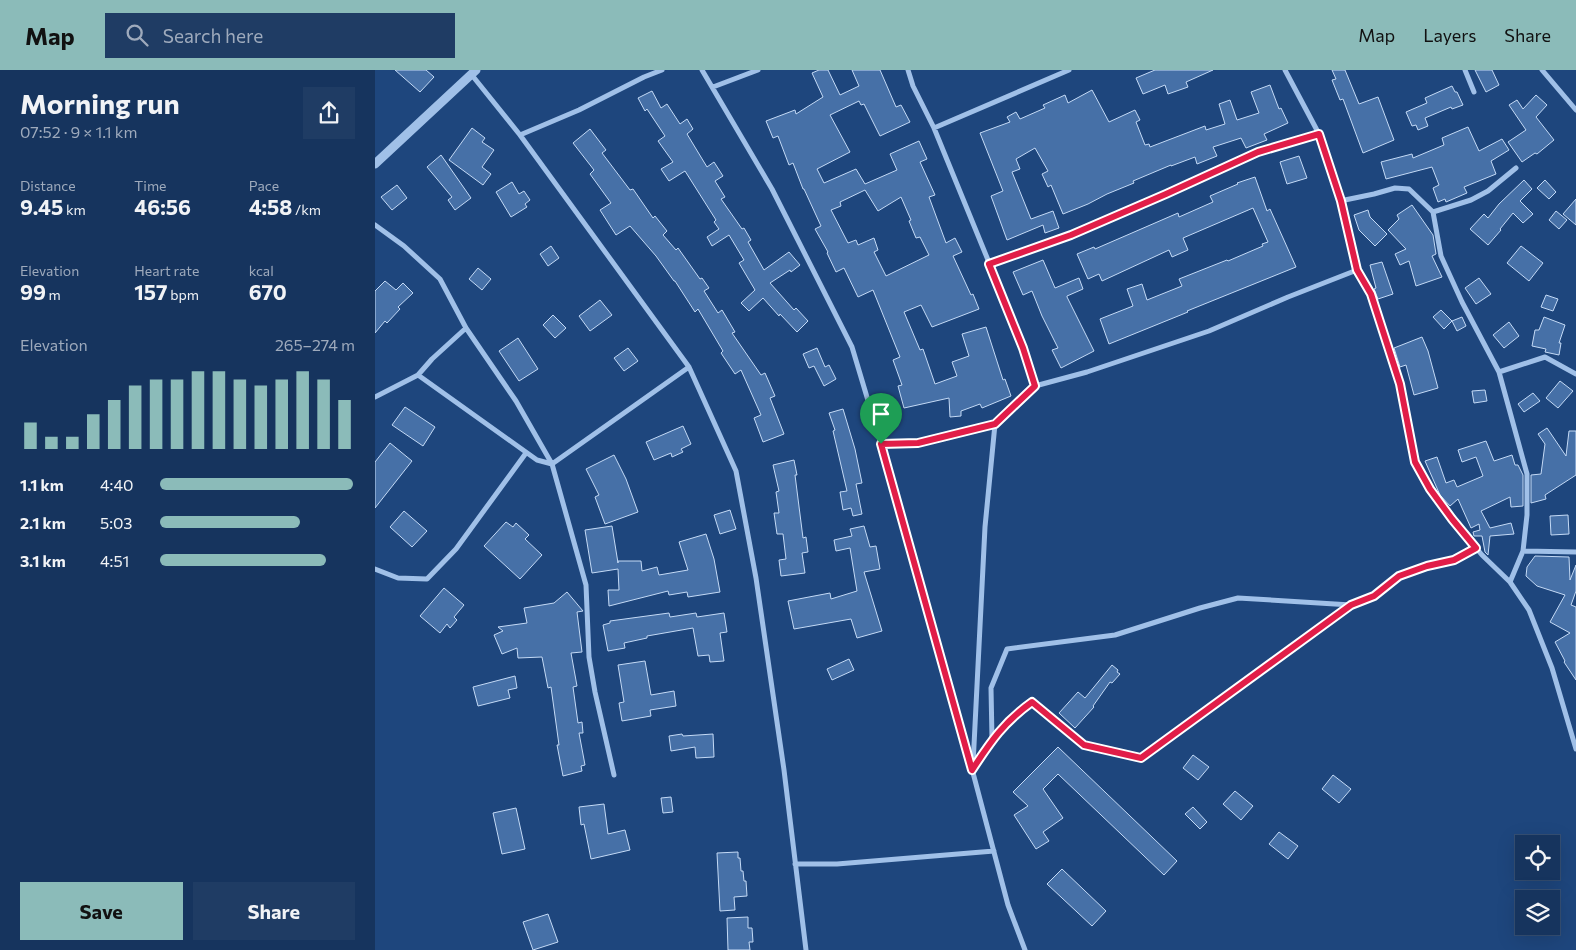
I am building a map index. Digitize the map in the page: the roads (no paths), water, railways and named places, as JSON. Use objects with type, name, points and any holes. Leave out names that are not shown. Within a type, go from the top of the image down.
[{"type":"street","points":[[520,135],[579,110],[645,76],[662,70]]},
{"type":"street","points":[[702,70],[772,189],[852,347],[881,444],[1008,905],[1025,950]]},
{"type":"street","points":[[713,87],[758,70]]},
{"type":"street","points":[[908,70],[913,86],[934,128],[1023,348],[1035,386]]},
{"type":"street","points":[[934,128],[1069,70]]},
{"type":"street","points":[[1285,70],[1319,134],[1341,201],[1357,270],[1371,294],[1400,384],[1415,462],[1430,489],[1452,519],[1476,548],[1510,582],[1529,610],[1543,644],[1576,749]]},
{"type":"street","points":[[1465,70],[1474,92]]},
{"type":"street","points":[[1542,70],[1576,110]]},
{"type":"street","points":[[375,164],[474,72],[689,367],[736,471],[756,578],[784,770],[806,950]]},
{"type":"street","points":[[989,264],[1071,235],[1258,152],[1319,134]]},
{"type":"street","points":[[1433,212],[1471,200],[1488,191],[1516,168]]},
{"type":"street","points":[[1341,201],[1395,188],[1409,189],[1433,212],[1441,256],[1462,302],[1499,372],[1527,474],[1527,515],[1523,551],[1510,582]]},
{"type":"street","points":[[375,225],[403,246],[440,279],[466,328],[516,401],[552,464],[586,586],[589,657],[614,775]]},
{"type":"street","points":[[881,444],[918,443],[995,424],[1035,386],[1087,372],[1209,331],[1357,270]]},
{"type":"street","points":[[375,397],[418,375],[432,359],[466,328]]},
{"type":"street","points":[[1499,372],[1545,357],[1576,374]]},
{"type":"street","points":[[552,464],[689,367]]},
{"type":"street","points":[[418,375],[526,453],[537,460],[552,464]]},
{"type":"street","points":[[972,770],[985,527],[995,424]]},
{"type":"street","points":[[375,569],[398,578],[427,579],[456,549],[526,453]]},
{"type":"street","points":[[972,770],[992,739],[1015,714],[1032,702],[1084,745],[1141,758],[1351,605],[1374,596],[1399,576],[1427,566],[1454,560],[1476,548]]},
{"type":"street","points":[[1523,551],[1576,552]]},
{"type":"street","points":[[992,739],[991,688],[1007,649],[1115,635],[1238,598],[1351,605]]},
{"type":"street","points":[[795,864],[837,864],[993,851]]}]
